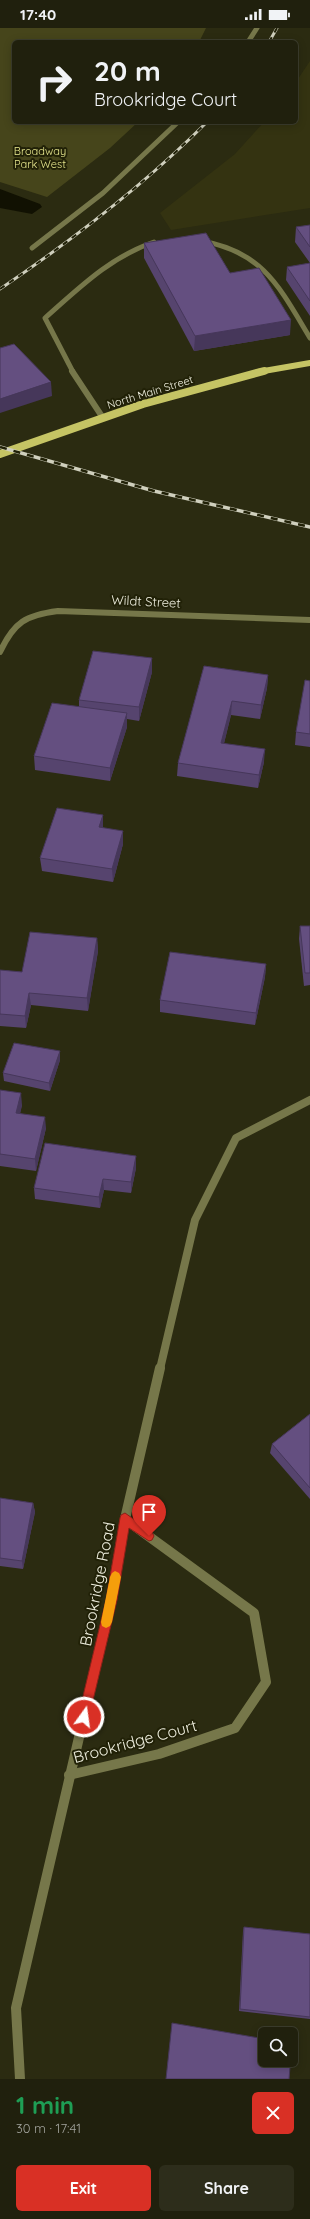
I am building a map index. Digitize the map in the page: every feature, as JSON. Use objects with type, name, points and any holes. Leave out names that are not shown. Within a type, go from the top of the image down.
[{"type":"main road","name":"North Main Street","points":[[0,454],[103,418],[185,392],[255,373],[310,363]]},
{"type":"street","points":[[249,40],[257,28]]},
{"type":"street","points":[[32,248],[103,193],[176,124]]},
{"type":"street","points":[[103,418],[76,379],[45,318],[115,259],[144,244],[160,240]]},
{"type":"street","points":[[191,240],[211,241],[228,246],[242,253],[267,272],[310,338]]},
{"type":"street","name":"Wildt Street","points":[[0,652],[8,633],[22,620],[42,612],[72,610],[310,620]]},
{"type":"street","name":"Brookridge Road","points":[[20,2079],[16,2008],[69,1775],[112,1600],[125,1518],[195,1220],[236,1138],[300,1103],[310,1100]]},
{"type":"street","name":"Brookridge Court","points":[[69,1775],[159,1754],[235,1728],[266,1682],[254,1614],[125,1518]]},
{"type":"shaded area","points":[[310,61],[310,208],[171,230],[160,213],[235,154],[262,124],[298,124],[298,79]]},
{"type":"shaded area","points":[[0,189],[40,204],[42,207],[32,214],[0,208]]},
{"type":"green space","name":"Broadway Park West","points":[[0,28],[206,28],[200,40],[12,40],[12,124],[136,124],[110,148],[47,197],[0,182]]},
{"type":"building","points":[[310,225],[310,247],[296,227]]},
{"type":"building","points":[[206,233],[230,273],[259,268],[291,320],[195,336],[144,243]]},
{"type":"building","points":[[310,263],[310,301],[287,267]]},
{"type":"building","points":[[14,344],[51,382],[0,399],[0,348]]},
{"type":"building","points":[[93,651],[152,658],[139,707],[79,700]]},
{"type":"building","points":[[204,666],[268,675],[261,705],[232,701],[221,743],[265,749],[259,775],[178,763]]},
{"type":"building","points":[[305,680],[310,681],[310,734],[296,732]]},
{"type":"building","points":[[52,703],[127,713],[110,768],[34,756]]},
{"type":"building","points":[[57,808],[103,815],[99,827],[123,831],[112,869],[40,858]]},
{"type":"building","points":[[300,926],[310,926],[310,973],[305,973]]},
{"type":"building","points":[[30,932],[97,938],[87,998],[29,993],[25,1016],[0,1014],[0,970],[22,972]]},
{"type":"building","points":[[170,952],[266,964],[256,1013],[160,1000]]},
{"type":"building","points":[[14,1043],[60,1051],[49,1083],[3,1073]]},
{"type":"building","points":[[0,1090],[21,1093],[16,1113],[45,1117],[35,1159],[0,1154]]},
{"type":"building","points":[[45,1143],[136,1156],[131,1182],[103,1179],[99,1197],[34,1188]]},
{"type":"building","points":[[310,1414],[310,1488],[272,1444]]},
{"type":"building","points":[[0,1498],[33,1503],[22,1561],[0,1558]]},
{"type":"building","points":[[244,1927],[310,1934],[310,2017],[240,2009]]},
{"type":"building","points":[[172,2023],[258,2038],[258,2067],[290,2067],[289,2079],[166,2079]]},
{"type":"railway","points":[[270,40],[277,28]]},
{"type":"railway","points":[[0,289],[55,251],[108,210],[158,168],[205,124]]},
{"type":"railway","points":[[0,447],[154,491],[310,527]]},
{"type":"slow traffic","points":[[106,1622],[112,1600],[115,1577]]},
{"type":"route","points":[[84,1717],[112,1600],[125,1518],[149,1536]]}]
